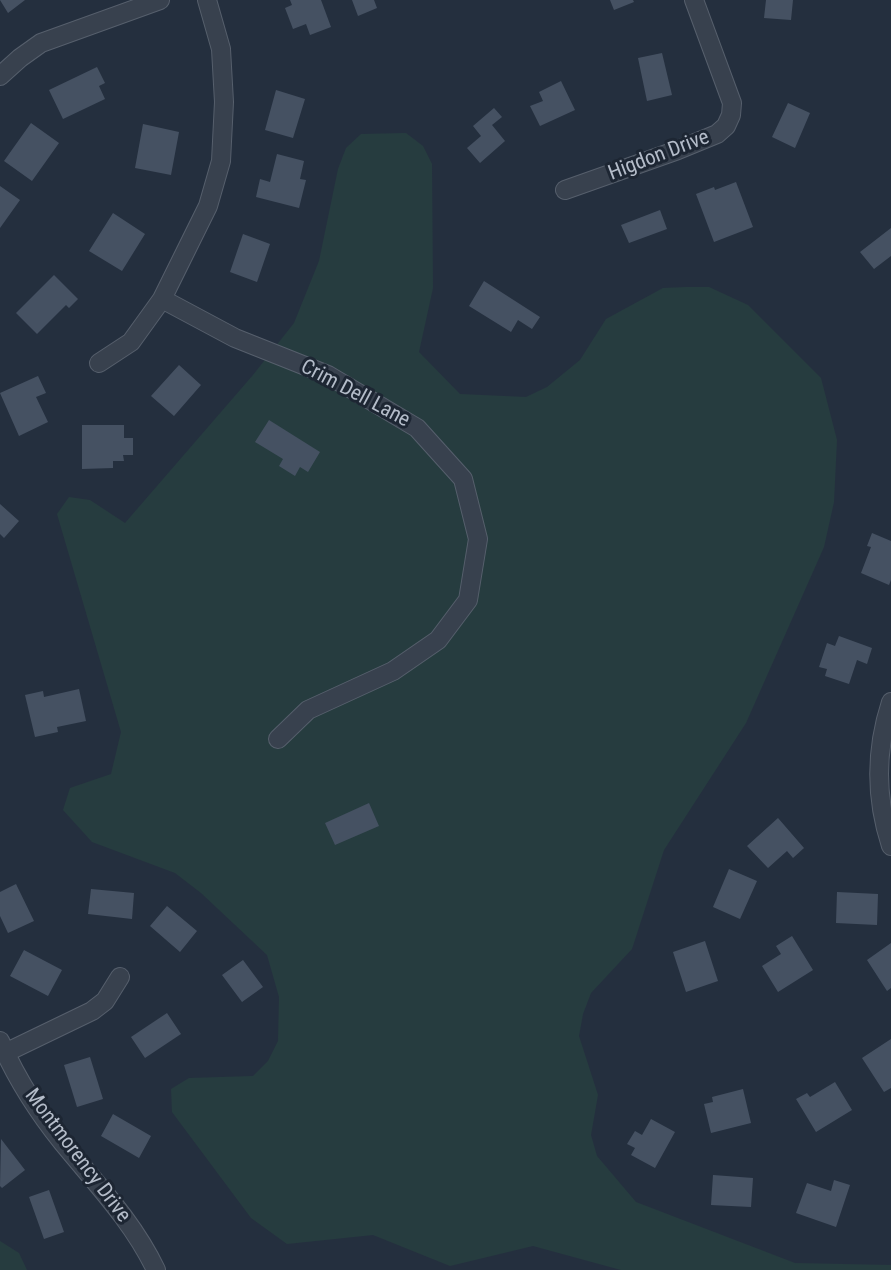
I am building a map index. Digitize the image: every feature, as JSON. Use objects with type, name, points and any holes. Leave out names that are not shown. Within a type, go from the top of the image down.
[{"type":"street","points":[[0,76],[41,43],[160,0]]},
{"type":"street","points":[[99,363],[131,342],[162,299],[208,206],[221,161],[224,102],[221,49],[207,0]]},
{"type":"street","name":"Higdon Drive","points":[[565,190],[678,150],[717,134],[726,126],[731,115],[732,103],[694,0]]},
{"type":"street","name":"Crim Dell Lane","points":[[162,299],[236,338],[328,375],[417,428],[463,479],[478,538],[468,600],[438,640],[393,671],[308,710],[278,739]]},
{"type":"street","points":[[891,702],[879,748],[878,777],[880,804],[891,846]]},
{"type":"street","points":[[3,1047],[92,1011],[105,1001],[120,978]]},
{"type":"street","name":"Montmorency Drive","points":[[3,1047],[23,1087],[46,1121],[130,1226],[156,1270]]},
{"type":"green space","points":[[406,133],[423,146],[432,164],[433,288],[419,352],[460,394],[526,397],[547,387],[580,360],[606,319],[663,288],[709,287],[748,305],[821,378],[837,440],[834,502],[824,547],[746,723],[664,850],[632,949],[591,993],[583,1014],[579,1036],[598,1095],[591,1135],[597,1156],[636,1202],[795,1263],[891,1265],[891,1270],[621,1270],[533,1246],[450,1266],[373,1235],[287,1244],[251,1218],[172,1112],[171,1089],[189,1078],[253,1076],[268,1061],[278,1041],[279,997],[267,955],[201,893],[175,873],[92,842],[63,810],[70,788],[111,774],[121,732],[57,514],[69,497],[90,500],[125,523],[253,375],[294,323],[319,261],[338,169],[346,148],[361,134]]},
{"type":"green space","points":[[0,1241],[19,1253],[27,1270],[0,1270]]},
{"type":"building","points":[[0,0],[25,0],[8,13]]},
{"type":"building","points":[[290,0],[321,0],[331,27],[310,35],[306,24],[293,29],[285,8],[292,5]]},
{"type":"building","points":[[352,0],[374,0],[377,8],[358,16]]},
{"type":"building","points":[[610,0],[633,0],[634,2],[614,10]]},
{"type":"building","points":[[766,0],[793,0],[791,20],[764,18]]},
{"type":"building","points":[[662,53],[672,95],[647,101],[638,58]]},
{"type":"building","points":[[97,67],[105,83],[99,86],[105,99],[63,119],[49,90]]},
{"type":"building","points":[[561,81],[575,110],[540,126],[530,106],[543,101],[539,92]]},
{"type":"building","points":[[276,90],[305,99],[293,138],[265,130]]},
{"type":"building","points":[[788,103],[810,113],[795,148],[772,137]]},
{"type":"building","points":[[494,108],[502,117],[492,125],[505,141],[480,163],[467,148],[481,136],[473,126]]},
{"type":"building","points":[[31,123],[59,143],[32,181],[4,161]]},
{"type":"building","points":[[143,124],[179,132],[171,175],[135,168]]},
{"type":"building","points":[[277,154],[304,161],[300,179],[306,180],[299,208],[256,197],[260,179],[270,182]]},
{"type":"building","points":[[736,182],[753,227],[714,242],[696,194]]},
{"type":"building","points":[[0,186],[20,200],[0,228]]},
{"type":"building","points":[[660,210],[667,229],[629,243],[621,225]]},
{"type":"building","points":[[113,213],[145,234],[122,271],[89,251]]},
{"type":"building","points":[[891,228],[891,256],[874,269],[860,252]]},
{"type":"building","points":[[243,234],[270,244],[257,282],[230,272]]},
{"type":"building","points":[[54,275],[78,299],[69,308],[66,305],[37,334],[16,313]]},
{"type":"building","points":[[484,281],[540,317],[532,329],[518,320],[511,332],[469,306]]},
{"type":"building","points":[[179,365],[201,385],[174,416],[151,396]]},
{"type":"building","points":[[38,376],[46,393],[36,397],[48,422],[19,436],[0,393]]},
{"type":"building","points":[[269,420],[320,452],[308,472],[300,467],[295,476],[279,466],[283,459],[255,442]]},
{"type":"building","points":[[82,425],[124,425],[124,438],[133,438],[133,455],[123,455],[124,461],[113,461],[113,468],[82,469]]},
{"type":"building","points":[[0,504],[19,521],[4,538],[0,534]]},
{"type":"building","points":[[872,533],[891,541],[889,585],[861,573],[871,547],[867,546]]},
{"type":"building","points":[[839,636],[872,648],[867,664],[857,660],[849,684],[825,676],[827,669],[819,667],[827,643],[835,646]]},
{"type":"building","points":[[79,689],[86,721],[57,727],[58,732],[35,737],[25,695],[43,691],[44,697]]},
{"type":"building","points":[[369,803],[379,826],[335,845],[325,823]]},
{"type":"building","points":[[778,818],[804,848],[793,858],[787,851],[768,868],[747,846]]},
{"type":"building","points":[[729,869],[757,881],[740,919],[713,907]]},
{"type":"building","points":[[16,884],[34,921],[8,933],[0,916],[0,892]]},
{"type":"building","points":[[91,889],[134,893],[132,919],[88,914]]},
{"type":"building","points":[[837,892],[878,894],[877,925],[836,923]]},
{"type":"building","points":[[167,906],[197,931],[180,952],[150,926]]},
{"type":"building","points":[[792,936],[813,970],[778,992],[762,966],[781,954],[776,946]]},
{"type":"building","points":[[705,941],[718,981],[686,992],[673,952]]},
{"type":"building","points":[[891,943],[891,988],[887,991],[867,960]]},
{"type":"building","points":[[24,950],[62,970],[48,996],[10,976]]},
{"type":"building","points":[[243,960],[263,987],[242,1002],[222,975]]},
{"type":"building","points":[[167,1013],[181,1034],[145,1058],[131,1037]]},
{"type":"building","points":[[891,1039],[891,1088],[884,1092],[862,1058]]},
{"type":"building","points":[[90,1057],[103,1099],[77,1107],[64,1065]]},
{"type":"building","points":[[835,1082],[852,1110],[816,1132],[796,1099],[807,1093],[810,1097]]},
{"type":"building","points":[[743,1089],[751,1123],[711,1133],[704,1104],[713,1102],[712,1097]]},
{"type":"building","points":[[113,1114],[151,1136],[139,1158],[101,1136]]},
{"type":"building","points":[[651,1119],[675,1132],[655,1168],[631,1155],[635,1148],[627,1144],[635,1131],[642,1135]]},
{"type":"building","points":[[1,1139],[25,1170],[2,1188],[0,1186]]},
{"type":"building","points":[[713,1175],[753,1178],[751,1207],[711,1205]]},
{"type":"building","points":[[834,1180],[850,1185],[836,1227],[796,1213],[807,1183],[831,1191]]},
{"type":"building","points":[[49,1190],[64,1232],[44,1239],[29,1197]]}]
